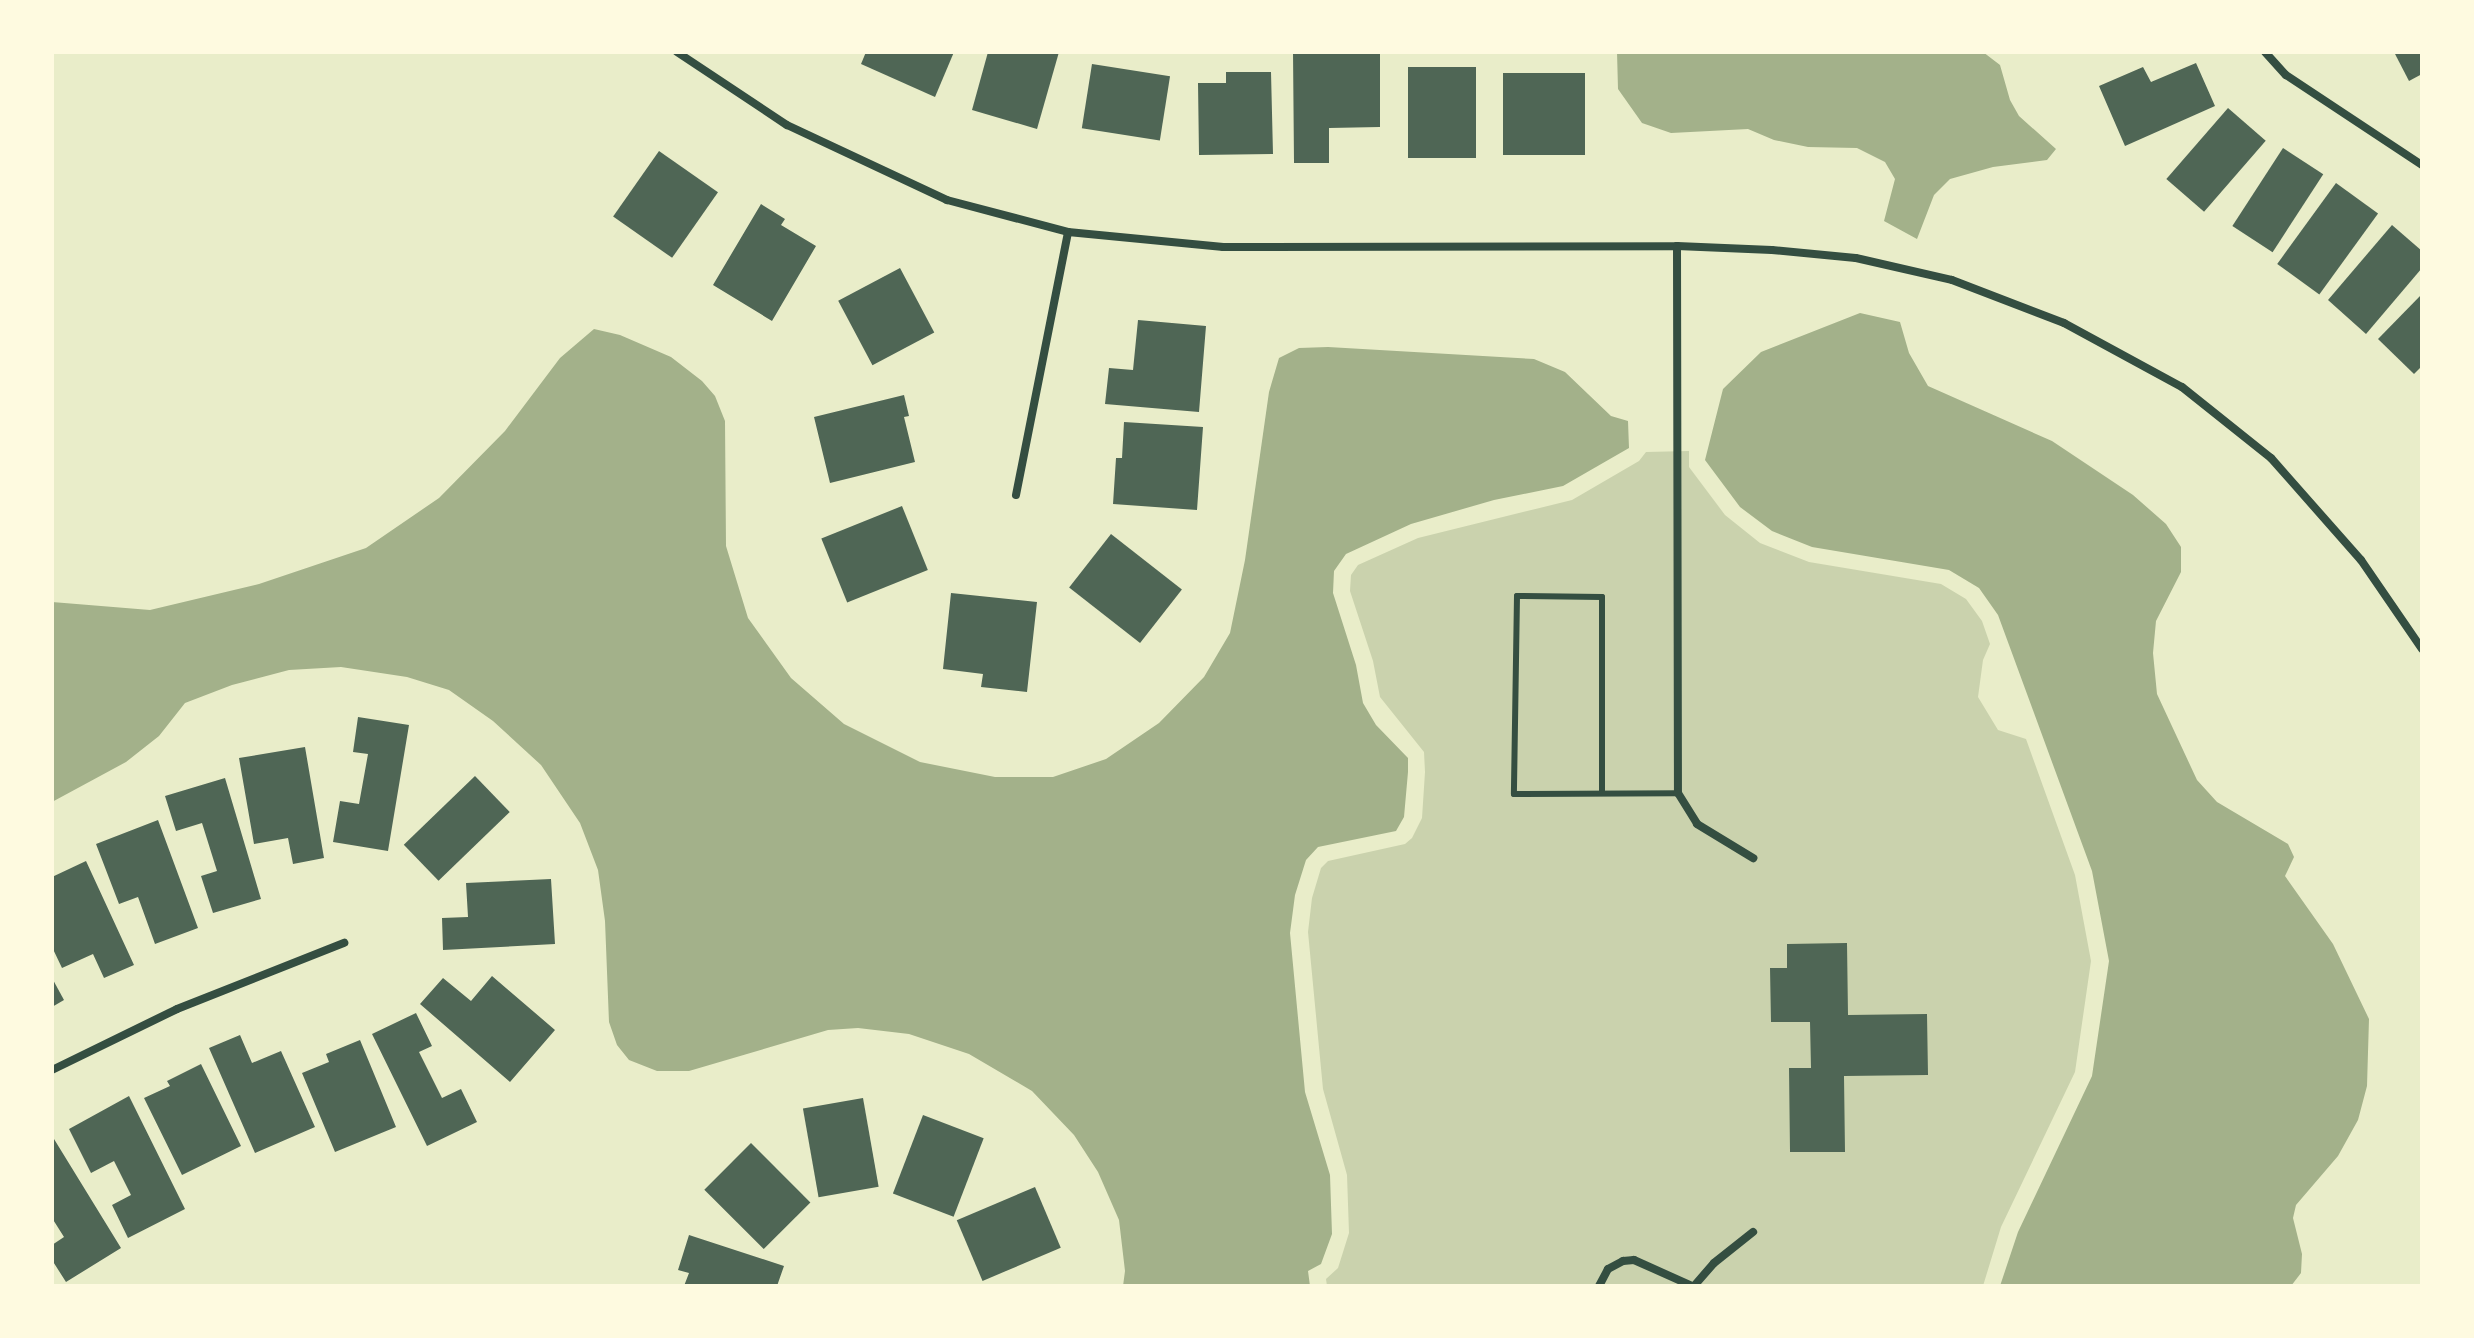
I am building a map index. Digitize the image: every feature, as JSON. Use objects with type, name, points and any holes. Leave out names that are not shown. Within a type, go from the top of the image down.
[{"type":"street","points":[[677,52],[787,125],[947,200],[1068,232],[1223,247],[1677,246],[1856,258],[1952,280],[2064,323],[2182,387],[2271,458],[2361,560],[2422,649]]},
{"type":"street","points":[[2265,52],[2286,75],[2422,165]]},
{"type":"street","points":[[1016,495],[1068,232]]},
{"type":"street","points":[[1677,246],[1678,793],[1697,824],[1753,858]]},
{"type":"street","points":[[52,1070],[177,1009],[344,943]]},
{"type":"street","points":[[1599,1286],[1608,1269],[1623,1261],[1634,1260],[1693,1286],[1714,1263],[1753,1232]]},
{"type":"lane","points":[[1602,793],[1602,597],[1517,596],[1514,794],[1678,793]]},
{"type":"shaded area","points":[[1617,52],[1983,52],[2000,65],[2010,100],[2019,116],[2056,149],[2047,160],[1993,167],[1950,179],[1934,195],[1917,239],[1884,221],[1895,179],[1885,162],[1857,148],[1808,147],[1774,140],[1748,129],[1671,133],[1642,123],[1618,89]]},
{"type":"shaded area","points":[[1860,313],[1900,322],[1909,353],[1928,386],[2052,441],[2133,495],[2166,524],[2181,547],[2181,572],[2156,621],[2153,653],[2157,694],[2197,780],[2217,802],[2288,844],[2294,857],[2285,876],[2333,944],[2369,1019],[2367,1086],[2358,1120],[2338,1156],[2296,1205],[2293,1218],[2302,1254],[2301,1273],[2291,1286],[2000,1286],[2018,1232],[2092,1076],[2109,961],[2092,871],[1998,615],[1979,588],[1949,570],[1812,547],[1772,531],[1740,507],[1705,460],[1723,389],[1761,352]]},
{"type":"shaded area","points":[[594,329],[620,335],[671,357],[702,381],[715,396],[725,421],[726,546],[748,618],[791,678],[844,724],[920,762],[995,777],[1053,777],[1106,759],[1159,723],[1204,677],[1230,633],[1245,560],[1269,392],[1279,358],[1299,348],[1328,347],[1534,359],[1565,372],[1611,416],[1628,421],[1629,448],[1563,486],[1494,500],[1411,524],[1346,554],[1334,571],[1333,593],[1356,665],[1363,703],[1376,725],[1408,758],[1408,772],[1404,817],[1396,831],[1318,847],[1306,860],[1295,895],[1290,933],[1305,1092],[1330,1175],[1332,1234],[1321,1264],[1308,1271],[1310,1286],[1123,1286],[1125,1271],[1119,1220],[1098,1172],[1074,1135],[1032,1091],[969,1054],[909,1034],[858,1028],[828,1030],[689,1071],[657,1071],[629,1060],[617,1045],[609,1022],[605,921],[598,870],[580,823],[541,765],[493,721],[449,690],[407,677],[341,667],[289,670],[232,685],[185,703],[159,736],[126,762],[52,802],[52,602],[150,610],[259,584],[366,548],[439,498],[505,431],[560,358]]},
{"type":"shaded area","points":[[1689,451],[1689,467],[1725,515],[1760,543],[1809,562],[1941,584],[1966,599],[1982,621],[1990,644],[1983,660],[1978,697],[1998,730],[2026,739],[2075,875],[2091,961],[2075,1072],[2001,1227],[1983,1286],[1327,1286],[1326,1279],[1338,1268],[1349,1233],[1347,1175],[1323,1089],[1308,932],[1312,898],[1321,868],[1328,861],[1405,844],[1412,838],[1422,818],[1425,772],[1424,752],[1380,697],[1373,661],[1350,591],[1351,575],[1358,565],[1418,538],[1572,500],[1639,461],[1646,452]]},
{"type":"building","points":[[866,52],[954,52],[935,97],[861,64]]},
{"type":"building","points":[[988,52],[1059,52],[1037,129],[972,110]]},
{"type":"building","points":[[1293,52],[1380,52],[1380,127],[1329,128],[1329,163],[1294,163]]},
{"type":"building","points":[[2394,52],[2422,52],[2422,74],[2409,81]]},
{"type":"building","points":[[2196,63],[2215,106],[2125,146],[2099,86],[2143,67],[2151,82]]},
{"type":"building","points":[[1092,64],[1170,76],[1160,141],[1082,128]]},
{"type":"building","points":[[1408,67],[1476,67],[1476,158],[1408,158]]},
{"type":"building","points":[[1226,72],[1271,72],[1273,154],[1199,155],[1198,83],[1226,83]]},
{"type":"building","points":[[1503,73],[1585,73],[1585,155],[1503,155]]},
{"type":"building","points":[[2228,108],[2266,141],[2204,212],[2166,179]]},
{"type":"building","points":[[2283,148],[2323,174],[2273,252],[2232,226]]},
{"type":"building","points":[[659,151],[718,192],[672,258],[613,217]]},
{"type":"building","points":[[2336,183],[2378,214],[2319,294],[2277,264]]},
{"type":"building","points":[[761,204],[785,219],[781,225],[816,246],[772,321],[713,285]]},
{"type":"building","points":[[2392,225],[2422,251],[2422,268],[2366,334],[2328,300]]},
{"type":"building","points":[[900,268],[934,332],[872,365],[838,301]]},
{"type":"building","points":[[2422,294],[2422,366],[2414,374],[2378,339]]},
{"type":"building","points":[[1138,320],[1206,326],[1199,412],[1105,404],[1109,368],[1133,370]]},
{"type":"building","points":[[904,395],[909,416],[904,417],[915,462],[830,483],[814,417]]},
{"type":"building","points":[[1124,422],[1203,427],[1197,510],[1113,504],[1116,458],[1122,458]]},
{"type":"building","points":[[902,506],[928,570],[847,603],[821,539]]},
{"type":"building","points":[[1111,534],[1182,589],[1140,643],[1069,588]]},
{"type":"building","points":[[951,593],[1037,602],[1027,692],[981,687],[983,674],[943,669]]},
{"type":"building","points":[[358,717],[409,725],[388,851],[333,842],[340,801],[359,804],[368,754],[353,752]]},
{"type":"building","points":[[305,747],[324,858],[293,864],[288,838],[254,844],[239,758]]},
{"type":"building","points":[[475,776],[510,812],[439,881],[404,845]]},
{"type":"building","points":[[225,778],[261,899],[213,913],[201,876],[217,871],[202,823],[176,831],[165,796]]},
{"type":"building","points":[[158,820],[198,928],[155,944],[138,897],[119,904],[96,844]]},
{"type":"building","points":[[86,861],[134,965],[104,978],[93,954],[62,968],[52,947],[52,877]]},
{"type":"building","points":[[551,879],[555,944],[443,950],[442,918],[468,917],[466,883]]},
{"type":"building","points":[[1847,943],[1848,1015],[1927,1014],[1928,1075],[1844,1076],[1845,1152],[1790,1152],[1789,1068],[1811,1068],[1810,1022],[1771,1022],[1770,968],[1787,968],[1787,944]]},
{"type":"building","points":[[492,976],[555,1030],[510,1082],[420,1004],[443,978],[471,1001]]},
{"type":"building","points":[[52,978],[64,1000],[52,1007]]},
{"type":"building","points":[[416,1013],[432,1046],[419,1052],[442,1098],[461,1089],[477,1122],[427,1146],[372,1034]]},
{"type":"building","points":[[240,1035],[252,1063],[281,1051],[315,1127],[255,1153],[209,1048]]},
{"type":"building","points":[[360,1040],[396,1127],[335,1152],[302,1073],[329,1062],[326,1054]]},
{"type":"building","points":[[201,1064],[241,1146],[182,1175],[144,1098],[170,1086],[167,1081]]},
{"type":"building","points":[[129,1096],[185,1209],[128,1238],[112,1205],[131,1195],[114,1161],[91,1173],[69,1129]]},
{"type":"building","points":[[863,1098],[879,1187],[819,1197],[803,1109]]},
{"type":"building","points":[[923,1115],[984,1138],[954,1217],[893,1193]]},
{"type":"building","points":[[54,1139],[121,1248],[66,1282],[52,1260],[52,1245],[64,1237],[52,1218]]},
{"type":"building","points":[[751,1143],[810,1202],[764,1249],[704,1190]]},
{"type":"building","points":[[1035,1187],[1061,1248],[983,1281],[957,1220]]},
{"type":"building","points":[[689,1235],[784,1266],[777,1286],[684,1286],[689,1273],[678,1270]]}]
